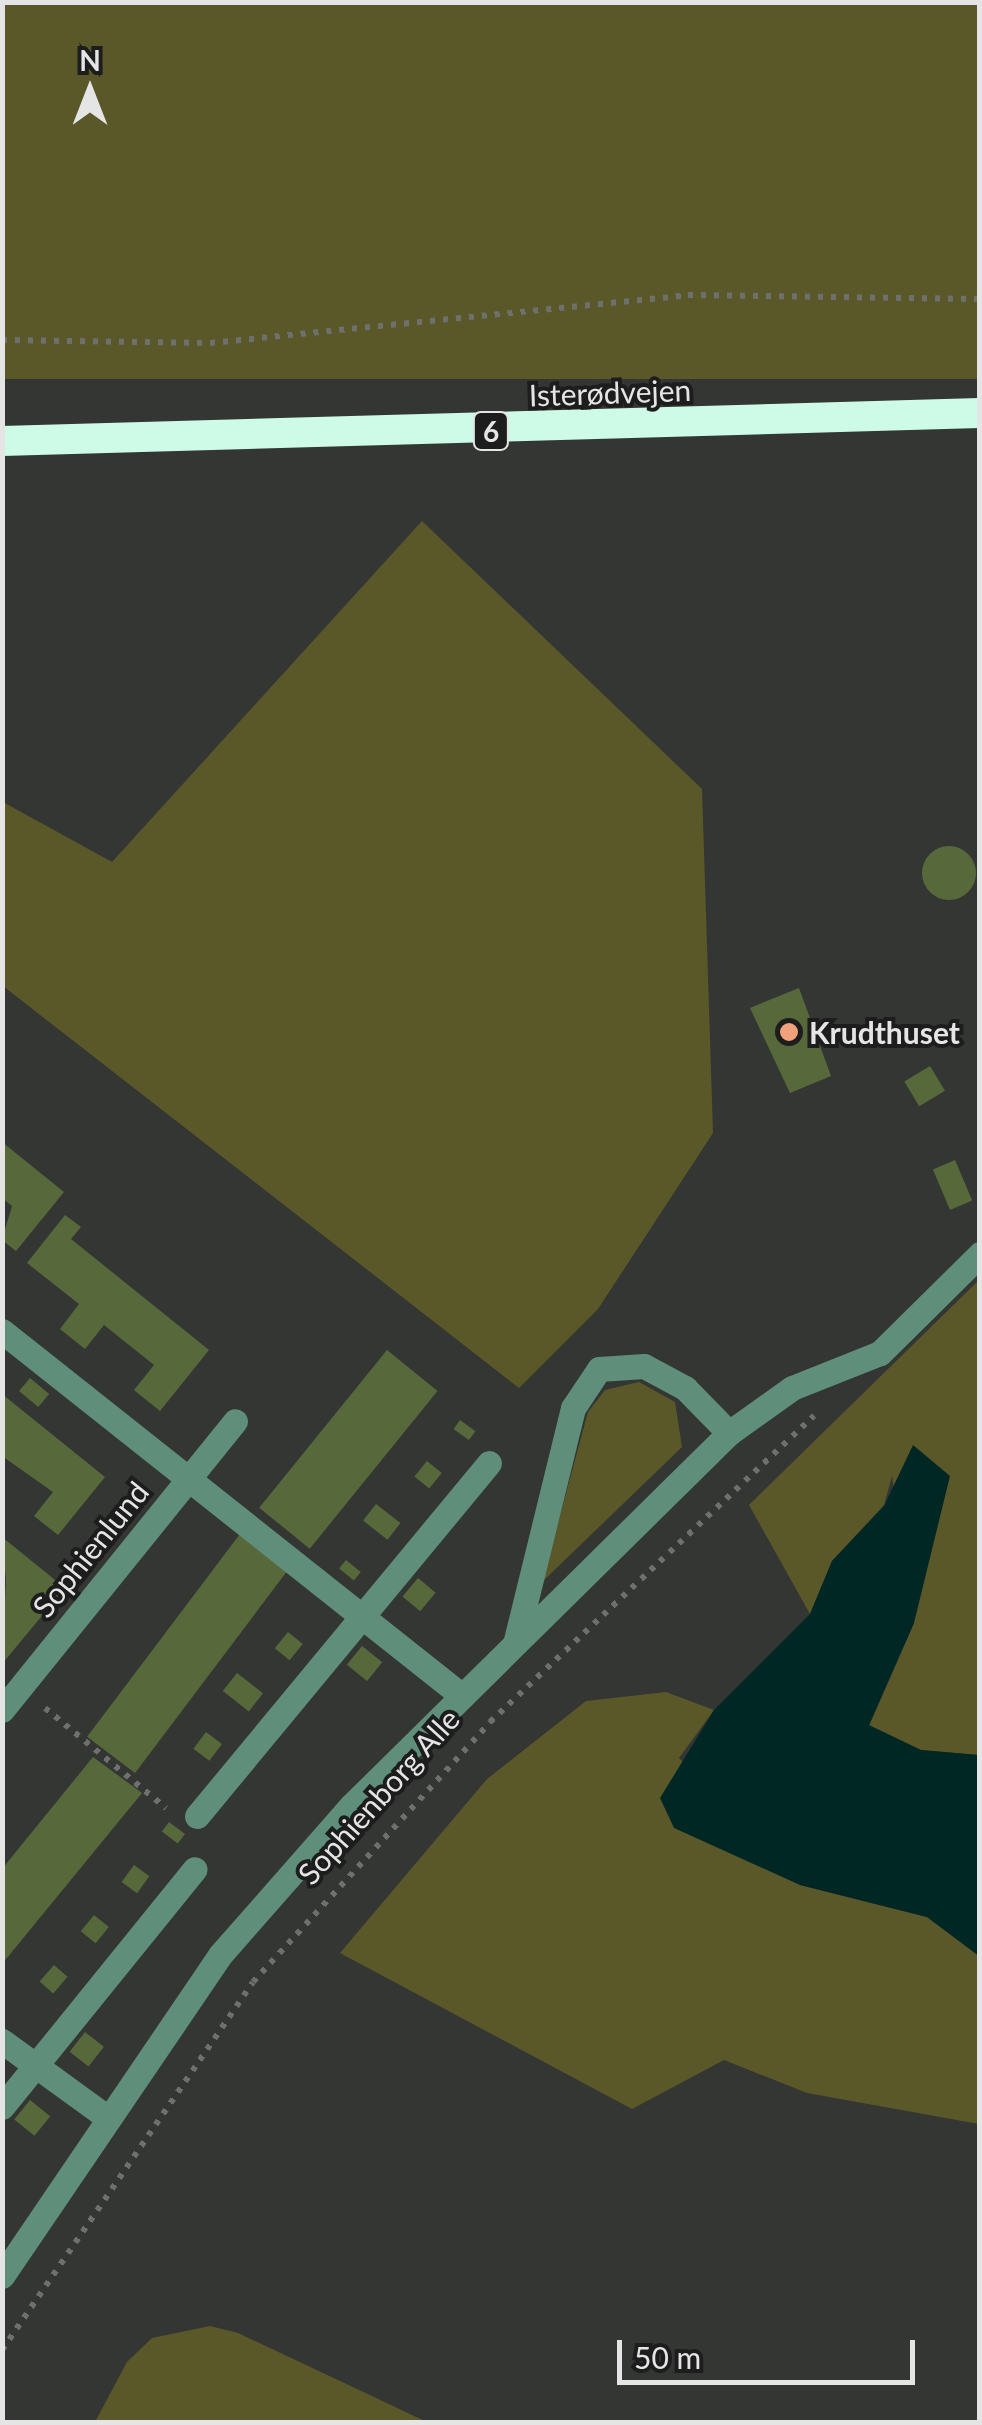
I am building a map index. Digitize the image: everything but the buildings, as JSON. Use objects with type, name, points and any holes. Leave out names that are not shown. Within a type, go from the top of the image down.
[{"type":"highway","name":"Isterødvejen","points":[[2,441],[980,414]]},
{"type":"street","name":"Sophienborg Alle","points":[[2,2276],[220,1955],[461,1694],[729,1433],[792,1388],[880,1354],[980,1254]]},
{"type":"street","name":"Sophienlund","points":[[2,1332],[369,1614],[461,1694]]},
{"type":"street","points":[[516,1640],[572,1408],[599,1369],[644,1366],[686,1388],[729,1433]]},
{"type":"street","name":"Sophienlund","points":[[2,1710],[235,1421]]},
{"type":"street","points":[[190,1820],[369,1614],[490,1462]]},
{"type":"street","points":[[2,2107],[195,1869]]},
{"type":"street","points":[[2,2041],[108,2118]]},
{"type":"path","points":[[2,340],[210,343],[688,295],[980,299]]},
{"type":"path","name":"Sophienborg Alle","points":[[2,2350],[253,1982],[499,1713],[824,1407]]},
{"type":"path","points":[[21,1687],[190,1820]]},
{"type":"shaded area","points":[[2,3],[979,3],[979,379],[2,379]]},
{"type":"shaded area","points":[[422,521],[702,789],[713,1133],[598,1309],[519,1388],[3,986],[3,802],[112,862]]},
{"type":"shaded area","points":[[979,1280],[979,1755],[921,1750],[869,1726],[914,1623],[892,1476],[884,1505],[832,1561],[810,1614],[749,1505]]},
{"type":"shaded area","points":[[639,1382],[675,1402],[682,1447],[542,1582],[588,1412],[605,1390]]},
{"type":"shaded area","points":[[666,1692],[714,1710],[679,1758],[800,1885],[927,1917],[979,1956],[979,2124],[807,2093],[724,2060],[632,2109],[340,1953],[487,1779],[586,1701]]},
{"type":"shaded area","points":[[210,2326],[238,2333],[427,2422],[95,2422],[127,2362],[152,2338]]},
{"type":"water","points":[[913,1445],[950,1476],[914,1623],[869,1725],[921,1750],[979,1755],[979,1956],[927,1917],[800,1885],[674,1828],[660,1798],[714,1710],[810,1614],[832,1561],[884,1506]]},
{"type":"place","name":"Krudthuset","points":[[789,1032]]}]
